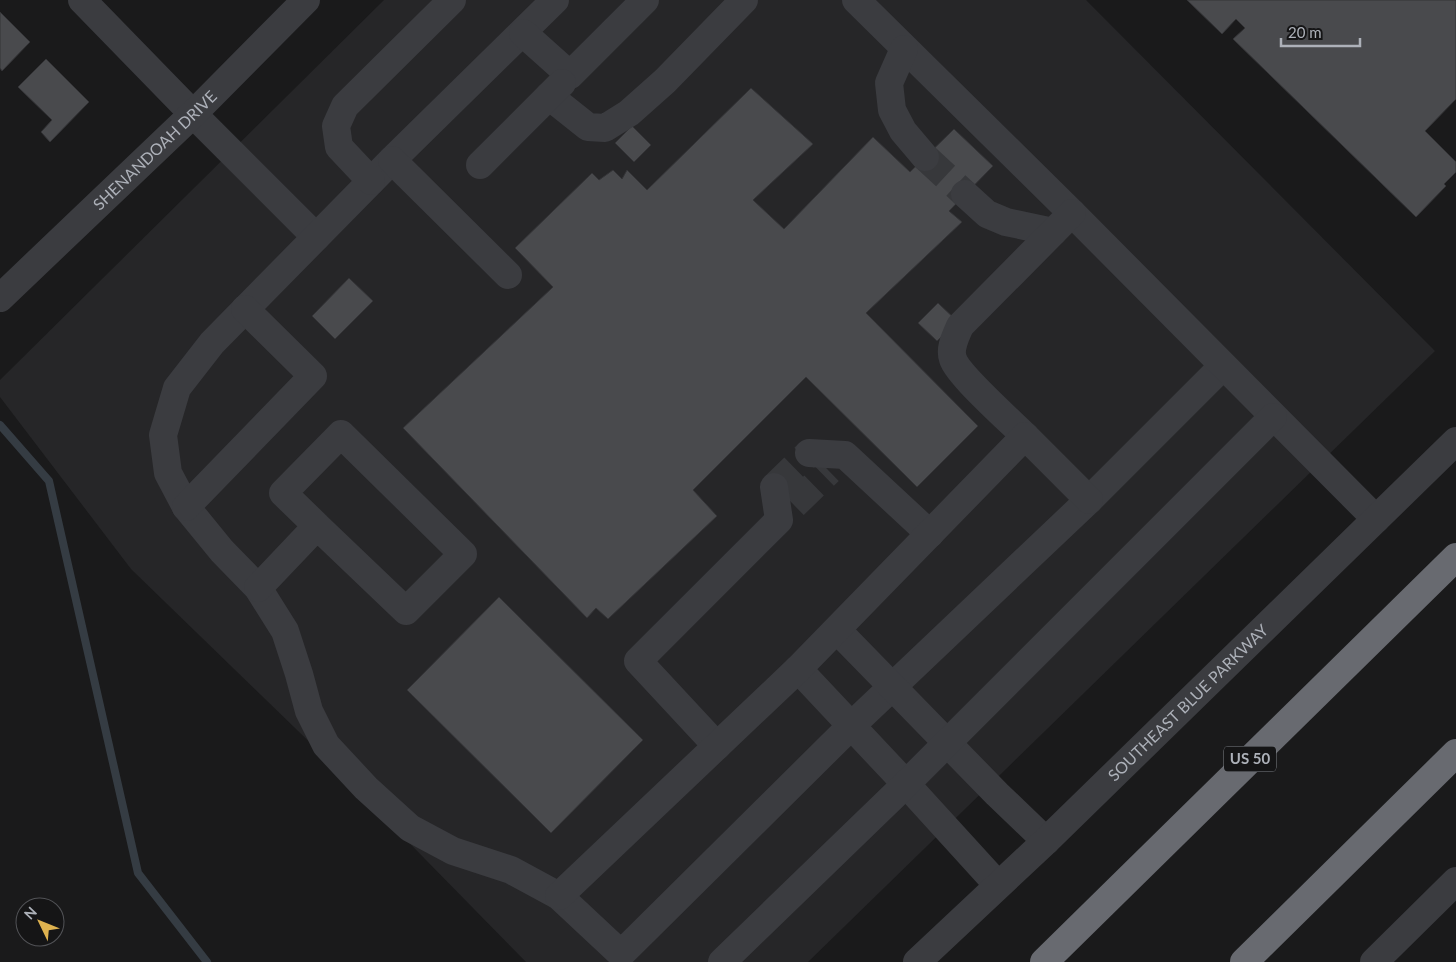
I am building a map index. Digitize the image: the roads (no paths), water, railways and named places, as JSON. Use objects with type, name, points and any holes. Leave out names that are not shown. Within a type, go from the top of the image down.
[{"type":"highway","name":"US 50","points":[[1044,962],[1456,556]]},
{"type":"highway","points":[[1244,962],[1456,753]]},
{"type":"street","points":[[82,0],[192,114],[316,237]]},
{"type":"street","name":"SHENANDOAH DRIVE","points":[[0,298],[192,114],[306,0]]},
{"type":"street","points":[[372,181],[339,147],[336,126],[345,106],[452,0]]},
{"type":"street","points":[[555,0],[392,160],[212,343],[177,388],[163,435],[168,473],[186,507],[222,551],[258,588],[285,631],[300,674],[309,711],[326,745],[366,788],[410,828],[453,851],[511,870],[558,896],[625,958],[851,726],[1089,500],[1223,366]]},
{"type":"street","points":[[480,165],[645,0]]},
{"type":"street","points":[[549,96],[588,127],[605,128],[629,113],[665,81],[744,0]]},
{"type":"street","points":[[856,0],[1072,212],[1376,519]]},
{"type":"street","points":[[523,33],[570,75]]},
{"type":"street","points":[[904,49],[889,83],[892,110],[903,131],[925,157]]},
{"type":"street","points":[[392,160],[508,274]]},
{"type":"street","points":[[965,194],[987,214],[1006,222],[1053,232]]},
{"type":"street","points":[[1072,212],[960,326],[953,342],[953,359],[962,373],[1089,500]]},
{"type":"street","points":[[186,507],[313,376],[245,309]]},
{"type":"street","points":[[722,962],[948,743],[1273,416]]},
{"type":"street","points":[[341,434],[463,554],[406,611],[317,526],[283,493],[341,434]]},
{"type":"street","points":[[558,896],[798,669],[1025,436]]},
{"type":"street","name":"SOUTHEAST BLUE PARKWAY","points":[[917,962],[1046,841],[1456,441]]},
{"type":"street","points":[[809,453],[837,463],[930,534]]},
{"type":"street","points":[[717,746],[638,661],[786,512],[774,487]]},
{"type":"street","points":[[258,588],[317,526]]},
{"type":"street","points":[[837,630],[1046,841]]},
{"type":"street","points":[[798,669],[998,885]]},
{"type":"street","points":[[1374,962],[1456,881]]},
{"type":"waterway","points":[[0,425],[49,481],[138,873],[207,962]]},
{"type":"tunnel","points":[[925,157],[965,194]]},
{"type":"tunnel","points":[[774,487],[809,453]]},
{"type":"tunnel","points":[[794,505],[829,471]]}]
